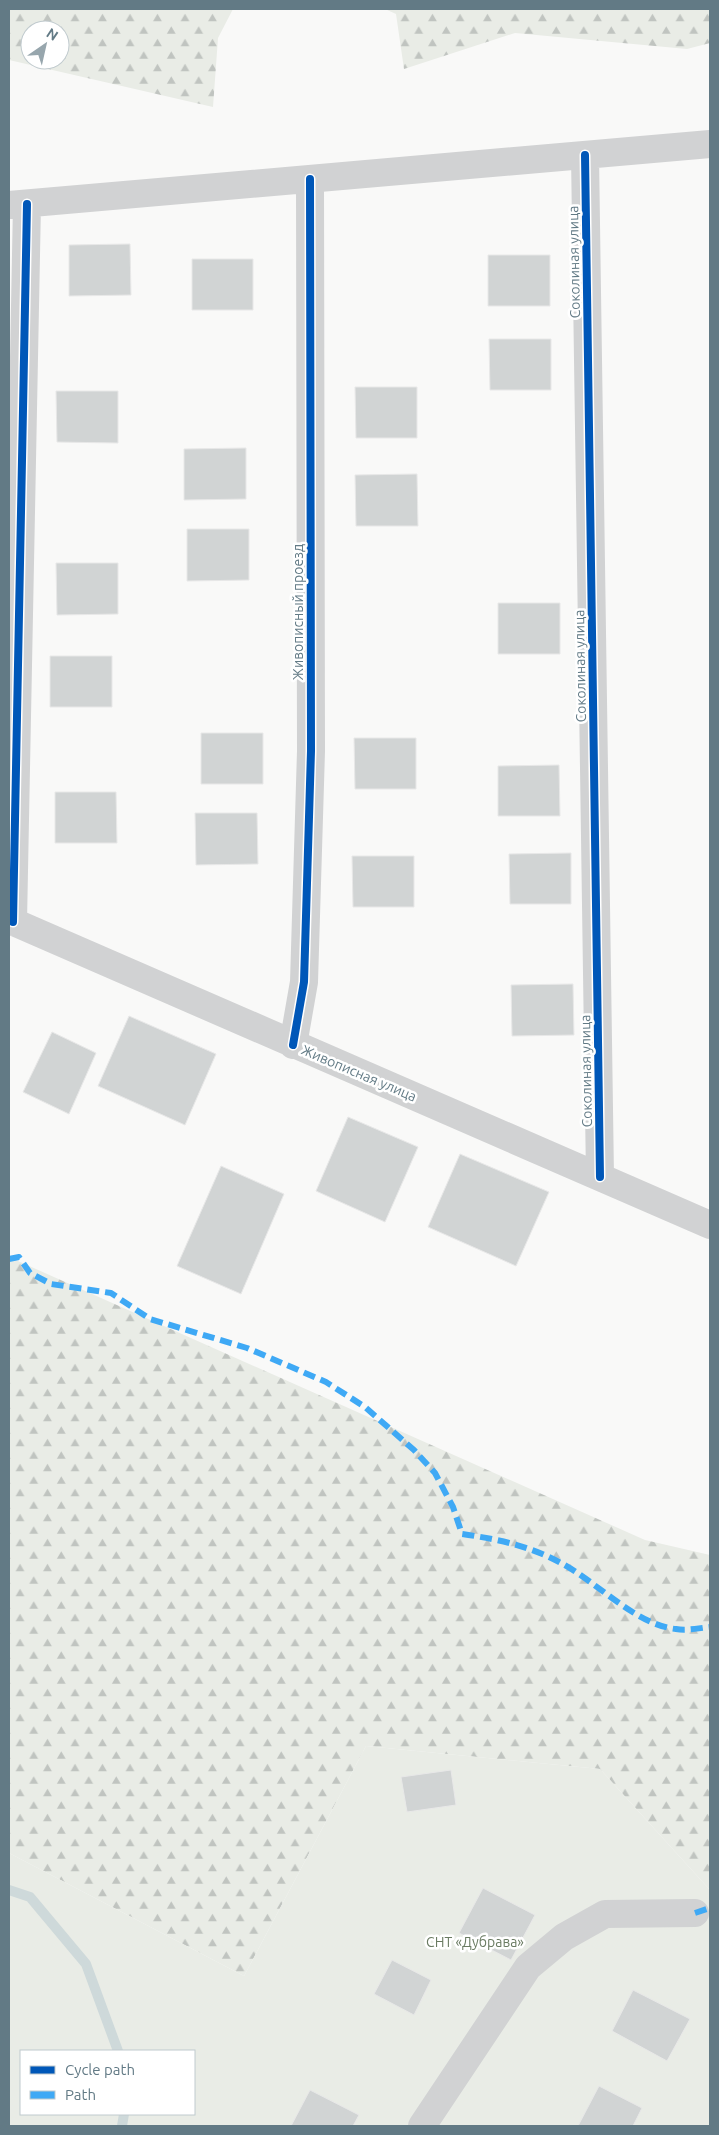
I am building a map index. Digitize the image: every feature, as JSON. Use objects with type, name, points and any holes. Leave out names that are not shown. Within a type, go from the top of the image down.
[{"type":"street","points":[[11,921],[18,204],[710,144]]},
{"type":"street","name":"Соколиная улица","points":[[585,155],[600,1177]]},
{"type":"street","name":"Живописный проезд","points":[[293,1045],[304,982],[312,751],[310,179]]},
{"type":"street","name":"Живописная улица","points":[[11,921],[710,1225]]},
{"type":"street","points":[[422,2126],[528,1967],[564,1936],[605,1914],[695,1912]]},
{"type":"green space","points":[[9,9],[233,9],[218,38],[213,107],[52,70],[70,70],[70,20],[20,20],[20,63],[9,60]]},
{"type":"green space","points":[[385,9],[710,9],[710,43],[687,49],[515,33],[404,69],[396,14]]},
{"type":"green space","points":[[9,1257],[645,1540],[710,1555],[710,1890],[600,1769],[366,1746],[244,1976],[9,1853]]},
{"type":"green space","name":"СНТ «Дубрава»","points":[[366,1746],[600,1769],[710,1890],[710,2126],[9,2126],[9,1853],[244,1976]]},
{"type":"building","points":[[130,244],[131,295],[69,296],[69,245]]},
{"type":"building","points":[[488,255],[550,255],[550,306],[488,306]]},
{"type":"building","points":[[192,259],[253,259],[253,310],[192,310]]},
{"type":"building","points":[[489,339],[551,339],[551,390],[490,390]]},
{"type":"building","points":[[355,387],[417,387],[417,438],[356,438]]},
{"type":"building","points":[[56,391],[118,391],[118,443],[57,442]]},
{"type":"building","points":[[246,448],[246,499],[184,500],[184,449]]},
{"type":"building","points":[[417,474],[418,526],[356,526],[355,475]]},
{"type":"building","points":[[187,529],[249,529],[249,580],[187,581]]},
{"type":"building","points":[[56,563],[118,563],[118,614],[57,615]]},
{"type":"building","points":[[498,603],[560,603],[560,654],[498,654]]},
{"type":"building","points":[[50,656],[112,656],[112,707],[50,707]]},
{"type":"building","points":[[201,733],[263,733],[263,784],[201,784]]},
{"type":"building","points":[[354,738],[416,738],[416,789],[355,789]]},
{"type":"building","points":[[559,765],[560,816],[498,816],[498,766]]},
{"type":"building","points":[[55,792],[116,792],[117,843],[55,843]]},
{"type":"building","points":[[195,813],[257,813],[258,864],[196,865]]},
{"type":"building","points":[[571,853],[571,904],[510,904],[509,854]]},
{"type":"building","points":[[352,856],[414,856],[414,907],[353,907]]},
{"type":"building","points":[[573,984],[574,1035],[512,1036],[511,985]]},
{"type":"building","points":[[129,1016],[216,1054],[185,1125],[98,1086]]},
{"type":"building","points":[[52,1032],[96,1053],[69,1114],[23,1092]]},
{"type":"building","points":[[348,1117],[418,1147],[385,1222],[316,1191]]},
{"type":"building","points":[[460,1154],[549,1192],[516,1266],[428,1227]]},
{"type":"building","points":[[221,1166],[284,1194],[241,1294],[177,1266]]},
{"type":"building","points":[[451,1770],[456,1805],[407,1812],[401,1777]]},
{"type":"building","points":[[483,1888],[535,1915],[511,1960],[459,1933]]},
{"type":"building","points":[[392,1960],[431,1980],[414,2015],[374,1994]]},
{"type":"building","points":[[633,1990],[690,2019],[667,2061],[612,2031]]},
{"type":"building","points":[[599,2086],[642,2108],[633,2126],[578,2126]]},
{"type":"building","points":[[310,2090],[359,2115],[353,2126],[291,2126]]},
{"type":"waterway","points":[[9,1890],[30,1897],[86,1964],[118,2050]]},
{"type":"waterway","points":[[122,2126],[124,2115]]},
{"type":"marked path","points":[[9,1259],[19,1257],[30,1273],[51,1284],[111,1293],[150,1319],[247,1348],[326,1382],[365,1407],[414,1450],[435,1473],[453,1507],[462,1534],[513,1544],[549,1557],[575,1571],[617,1602],[646,1620],[661,1626],[684,1630],[710,1627]]},
{"type":"marked path","points":[[695,1913],[710,1908]]},
{"type":"cycle path","points":[[585,155],[600,1177]]},
{"type":"cycle path","points":[[293,1045],[304,982],[311,751],[310,179]]},
{"type":"cycle path","points":[[13,922],[27,204]]}]
